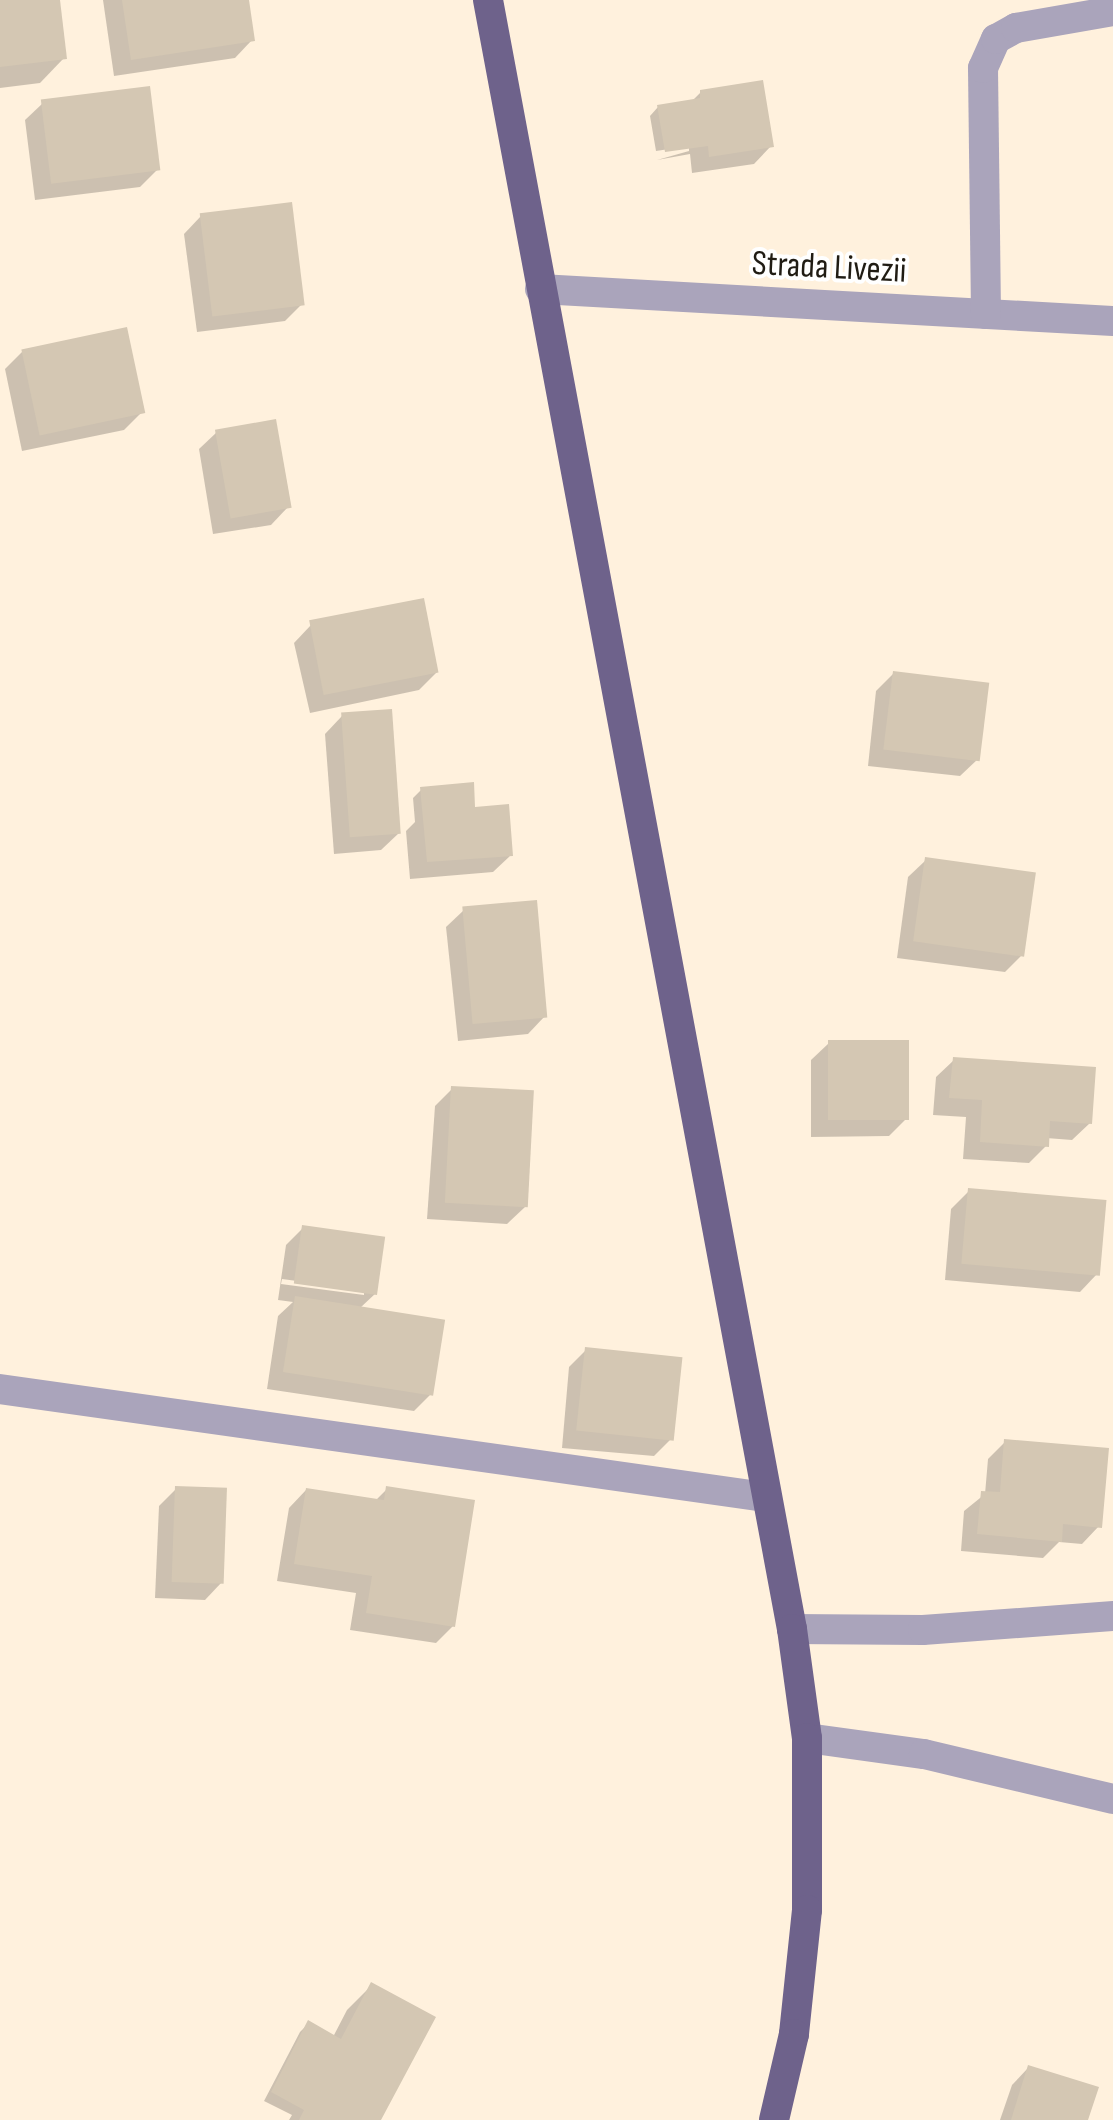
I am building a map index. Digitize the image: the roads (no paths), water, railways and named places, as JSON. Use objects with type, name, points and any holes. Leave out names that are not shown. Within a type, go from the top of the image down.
[{"type":"main road","points":[[488,0],[792,1629],[807,1738],[806,1910],[794,2034],[774,2120]]},
{"type":"street","points":[[986,314],[983,68],[996,39],[1016,28],[1113,11]]},
{"type":"street","name":"Strada Livezii","points":[[540,289],[1113,322]]},
{"type":"street","points":[[0,1389],[766,1497]]},
{"type":"street","points":[[792,1629],[924,1630],[1113,1616]]},
{"type":"street","points":[[807,1738],[924,1754],[1113,1800]]}]
